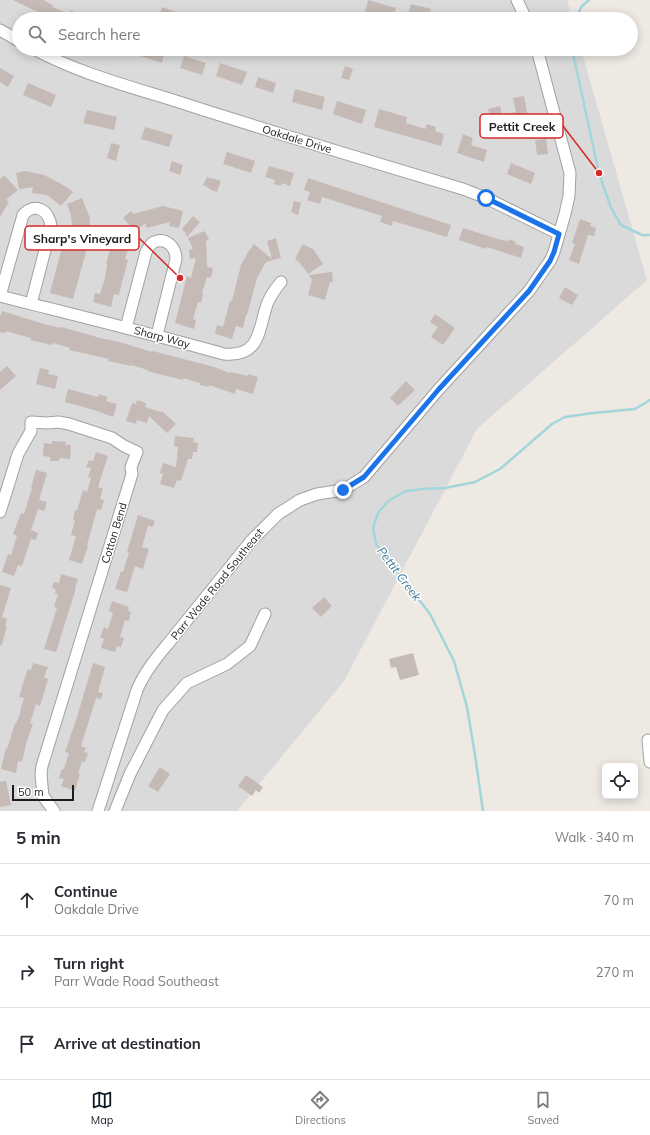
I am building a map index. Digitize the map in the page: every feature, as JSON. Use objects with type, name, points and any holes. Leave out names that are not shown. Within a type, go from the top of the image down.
[{"type":"street","points":[[517,0],[523,12]]},
{"type":"street","points":[[0,30],[12,37]]},
{"type":"street","name":"Oakdale Drive","points":[[47,56],[95,75],[238,121],[463,189],[486,198],[559,234]]},
{"type":"street","name":"Parr Wade Road Southeast","points":[[98,811],[137,690],[142,679],[153,662],[251,541],[278,514],[300,500],[317,494],[343,490],[364,477],[439,389],[529,291],[550,261],[554,252],[569,196],[570,173],[539,56]]},
{"type":"street","points":[[0,296],[23,214],[27,210],[33,208],[43,210],[49,218],[51,227],[31,304]]},
{"type":"street","points":[[126,328],[146,252],[155,242],[164,242],[173,246],[176,258],[157,335]]},
{"type":"street","name":"Sharp Way","points":[[0,296],[157,335],[224,354],[236,354],[242,353],[252,347],[255,343],[268,300],[281,282]]},
{"type":"street","name":"Cotton Bend","points":[[0,512],[18,454],[31,431],[31,422],[58,422],[69,424],[112,438],[136,452],[132,474],[42,766],[40,775],[43,796],[54,811]]},
{"type":"street","points":[[115,811],[130,774],[163,710],[187,683],[227,664],[250,646],[265,614]]},
{"type":"street","points":[[648,740],[650,762]]},
{"type":"shaded area","points":[[0,0],[567,0],[570,12],[12,12],[12,56],[583,56],[647,280],[477,429],[344,681],[237,811],[0,811]]},
{"type":"building","points":[[13,0],[43,0],[53,5],[52,7],[64,12],[38,12]]},
{"type":"building","points":[[368,0],[396,8],[395,12],[365,12]]},
{"type":"building","points":[[411,4],[431,9],[430,12],[409,12]]},
{"type":"building","points":[[162,7],[176,12],[160,12]]},
{"type":"building","points":[[140,56],[164,56],[162,63]]},
{"type":"building","points":[[184,56],[206,63],[202,75],[180,68]]},
{"type":"building","points":[[220,63],[247,72],[242,85],[216,76]]},
{"type":"building","points":[[345,66],[353,69],[349,80],[341,78]]},
{"type":"building","points":[[0,68],[14,76],[8,87],[0,82]]},
{"type":"building","points":[[258,77],[276,83],[273,93],[255,87]]},
{"type":"building","points":[[28,83],[56,95],[51,107],[23,95]]},
{"type":"building","points":[[295,89],[325,97],[322,110],[292,102]]},
{"type":"building","points":[[524,96],[528,117],[511,120],[510,113],[516,112],[513,98]]},
{"type":"building","points":[[337,101],[366,110],[362,124],[333,114]]},
{"type":"building","points":[[500,106],[502,116],[491,119],[488,109]]},
{"type":"building","points":[[379,109],[407,117],[406,123],[425,129],[427,124],[436,127],[435,131],[444,134],[441,146],[374,127]]},
{"type":"building","points":[[87,110],[117,117],[114,130],[83,123]]},
{"type":"building","points":[[145,127],[173,135],[169,147],[141,139]]},
{"type":"building","points":[[463,134],[473,138],[471,145],[487,150],[484,162],[457,153]]},
{"type":"building","points":[[546,139],[548,154],[537,155],[535,140]]},
{"type":"building","points":[[111,143],[120,145],[116,161],[107,158]]},
{"type":"building","points":[[227,152],[255,161],[251,173],[223,164]]},
{"type":"building","points":[[172,161],[183,165],[180,175],[169,171]]},
{"type":"building","points":[[511,163],[535,173],[531,184],[507,174]]},
{"type":"building","points":[[269,166],[294,173],[290,186],[282,183],[281,186],[274,184],[275,180],[265,177]]},
{"type":"building","points":[[25,171],[44,175],[73,192],[61,206],[47,195],[32,193],[33,187],[19,189],[16,173]]},
{"type":"building","points":[[4,175],[18,190],[6,200],[9,202],[0,217],[0,179]]},
{"type":"building","points":[[207,177],[221,181],[217,192],[203,185]]},
{"type":"building","points":[[308,178],[451,225],[447,237],[393,221],[392,226],[380,222],[382,216],[322,197],[320,204],[307,200],[310,192],[304,190]]},
{"type":"building","points":[[82,198],[90,218],[90,226],[72,227],[71,216],[67,204]]},
{"type":"building","points":[[294,201],[301,203],[298,215],[291,212]]},
{"type":"building","points":[[163,206],[183,211],[179,228],[169,226],[170,222],[147,228],[145,223],[136,232],[123,218],[131,211],[133,214]]},
{"type":"building","points":[[193,216],[200,222],[187,237],[182,229]]},
{"type":"building","points":[[580,219],[591,223],[590,226],[596,228],[594,236],[588,235],[579,264],[569,260],[575,244],[572,243]]},
{"type":"building","points":[[113,225],[131,234],[126,246],[129,247],[125,259],[128,260],[119,295],[114,294],[111,307],[93,302],[95,293],[100,294],[105,278],[106,264],[114,236],[108,234]]},
{"type":"building","points":[[463,228],[501,240],[509,241],[509,239],[516,242],[515,244],[524,247],[521,258],[459,240]]},
{"type":"building","points":[[205,231],[209,240],[206,241],[207,267],[213,268],[211,278],[207,277],[202,293],[201,303],[198,302],[193,319],[196,320],[194,329],[175,323],[187,276],[191,278],[196,258],[190,259],[189,250],[193,249],[188,238]]},
{"type":"building","points":[[65,235],[89,241],[73,299],[50,293]]},
{"type":"building","points":[[276,238],[281,258],[266,262],[257,278],[243,328],[236,326],[232,339],[215,334],[217,325],[223,327],[230,301],[232,301],[241,265],[248,252],[254,244],[272,259],[267,241]]},
{"type":"building","points":[[303,244],[314,250],[323,264],[308,274],[295,259]]},
{"type":"building","points":[[332,272],[333,282],[330,282],[325,300],[308,295],[312,280],[309,275]]},
{"type":"building","points":[[565,287],[578,295],[572,305],[559,298]]},
{"type":"building","points":[[2,311],[44,324],[61,327],[214,367],[230,373],[248,376],[248,374],[258,377],[253,394],[236,389],[235,394],[209,385],[209,387],[200,385],[200,383],[183,378],[183,380],[147,371],[148,370],[131,365],[108,361],[109,359],[69,350],[70,348],[53,343],[52,345],[30,340],[31,338],[6,331],[6,333],[0,332],[0,317]]},
{"type":"building","points":[[435,314],[455,328],[443,345],[431,337],[438,327],[430,322]]},
{"type":"building","points":[[7,366],[16,376],[0,390],[0,372]]},
{"type":"building","points":[[40,368],[49,370],[48,374],[58,376],[55,389],[36,384]]},
{"type":"building","points":[[406,381],[415,390],[398,406],[390,398]]},
{"type":"building","points":[[68,389],[98,397],[99,394],[108,397],[106,401],[117,404],[113,417],[65,402]]},
{"type":"building","points":[[137,400],[146,403],[145,407],[161,412],[162,411],[176,424],[167,433],[149,416],[147,423],[137,420],[136,424],[126,421],[132,403],[136,404]]},
{"type":"building","points":[[175,436],[194,438],[193,442],[198,443],[197,452],[193,452],[192,459],[188,459],[181,481],[177,480],[174,488],[160,484],[163,474],[160,473],[163,463],[176,467],[178,447],[174,446]]},
{"type":"building","points":[[52,441],[66,442],[65,445],[71,445],[70,459],[60,458],[59,461],[50,461],[50,457],[43,456],[44,443],[52,444]]},
{"type":"building","points":[[96,452],[108,456],[98,487],[103,489],[100,499],[104,500],[101,510],[97,509],[82,564],[69,560],[76,536],[71,535],[75,520],[73,520],[75,510],[77,511],[83,490],[87,492],[91,478],[88,477],[91,468],[86,467],[89,460],[93,461]]},
{"type":"building","points":[[36,470],[47,473],[39,500],[47,502],[44,511],[38,509],[31,530],[38,533],[36,540],[31,539],[22,566],[18,565],[14,576],[2,572],[8,554],[11,555],[17,536],[13,534],[21,513],[24,514]]},
{"type":"building","points":[[138,515],[155,521],[153,527],[148,526],[142,547],[149,549],[143,569],[135,566],[127,592],[115,589],[121,571],[123,572],[129,553],[127,552]]},
{"type":"building","points":[[61,574],[78,579],[56,652],[44,649],[57,608],[54,607],[58,594],[55,594],[56,590],[52,588],[54,582],[59,583]]},
{"type":"building","points":[[0,585],[11,588],[2,617],[7,619],[5,626],[7,626],[2,645],[0,645]]},
{"type":"building","points":[[324,597],[332,606],[321,617],[312,608]]},
{"type":"building","points":[[112,601],[129,607],[128,611],[131,612],[129,621],[125,620],[120,637],[124,638],[121,647],[117,646],[115,652],[101,648],[104,639],[100,637],[104,627],[108,629],[113,613],[109,611]]},
{"type":"building","points":[[413,653],[419,675],[400,680],[396,667],[391,668],[389,659]]},
{"type":"building","points":[[33,663],[48,667],[44,677],[48,679],[40,706],[36,704],[30,723],[33,724],[22,762],[18,761],[16,773],[1,769],[6,748],[7,749],[15,723],[16,724],[21,711],[24,698],[19,697],[25,677],[28,669],[31,670]]},
{"type":"building","points":[[93,663],[105,667],[98,692],[103,693],[101,699],[96,698],[81,746],[86,748],[84,752],[88,753],[85,762],[82,761],[75,791],[61,786],[64,779],[59,778],[62,769],[64,769],[69,753],[65,752]]},
{"type":"building","points":[[160,767],[170,774],[158,792],[148,786]]},
{"type":"building","points":[[246,775],[263,787],[259,793],[256,790],[252,796],[238,786]]},
{"type":"building","points":[[6,781],[11,805],[0,807],[0,782]]},
{"type":"waterway","name":"Pettit Creek","points":[[579,12],[582,6],[589,0]]},
{"type":"waterway","name":"Pettit Creek","points":[[574,56],[599,173],[611,208],[621,225],[642,235],[650,235]]},
{"type":"waterway","name":"Pettit Creek","points":[[483,811],[467,707],[454,661],[430,614],[376,544],[373,528],[378,513],[388,501],[406,491],[445,488],[475,482],[500,469],[552,424],[565,417],[635,409],[650,400]]},
{"type":"place","name":"Pettit Creek","points":[[599,173]]},
{"type":"place","name":"Sharp's Vineyard","points":[[180,278]]},
{"type":"route","points":[[343,490],[364,477],[439,389],[529,291],[550,261],[559,234],[486,198]]}]
